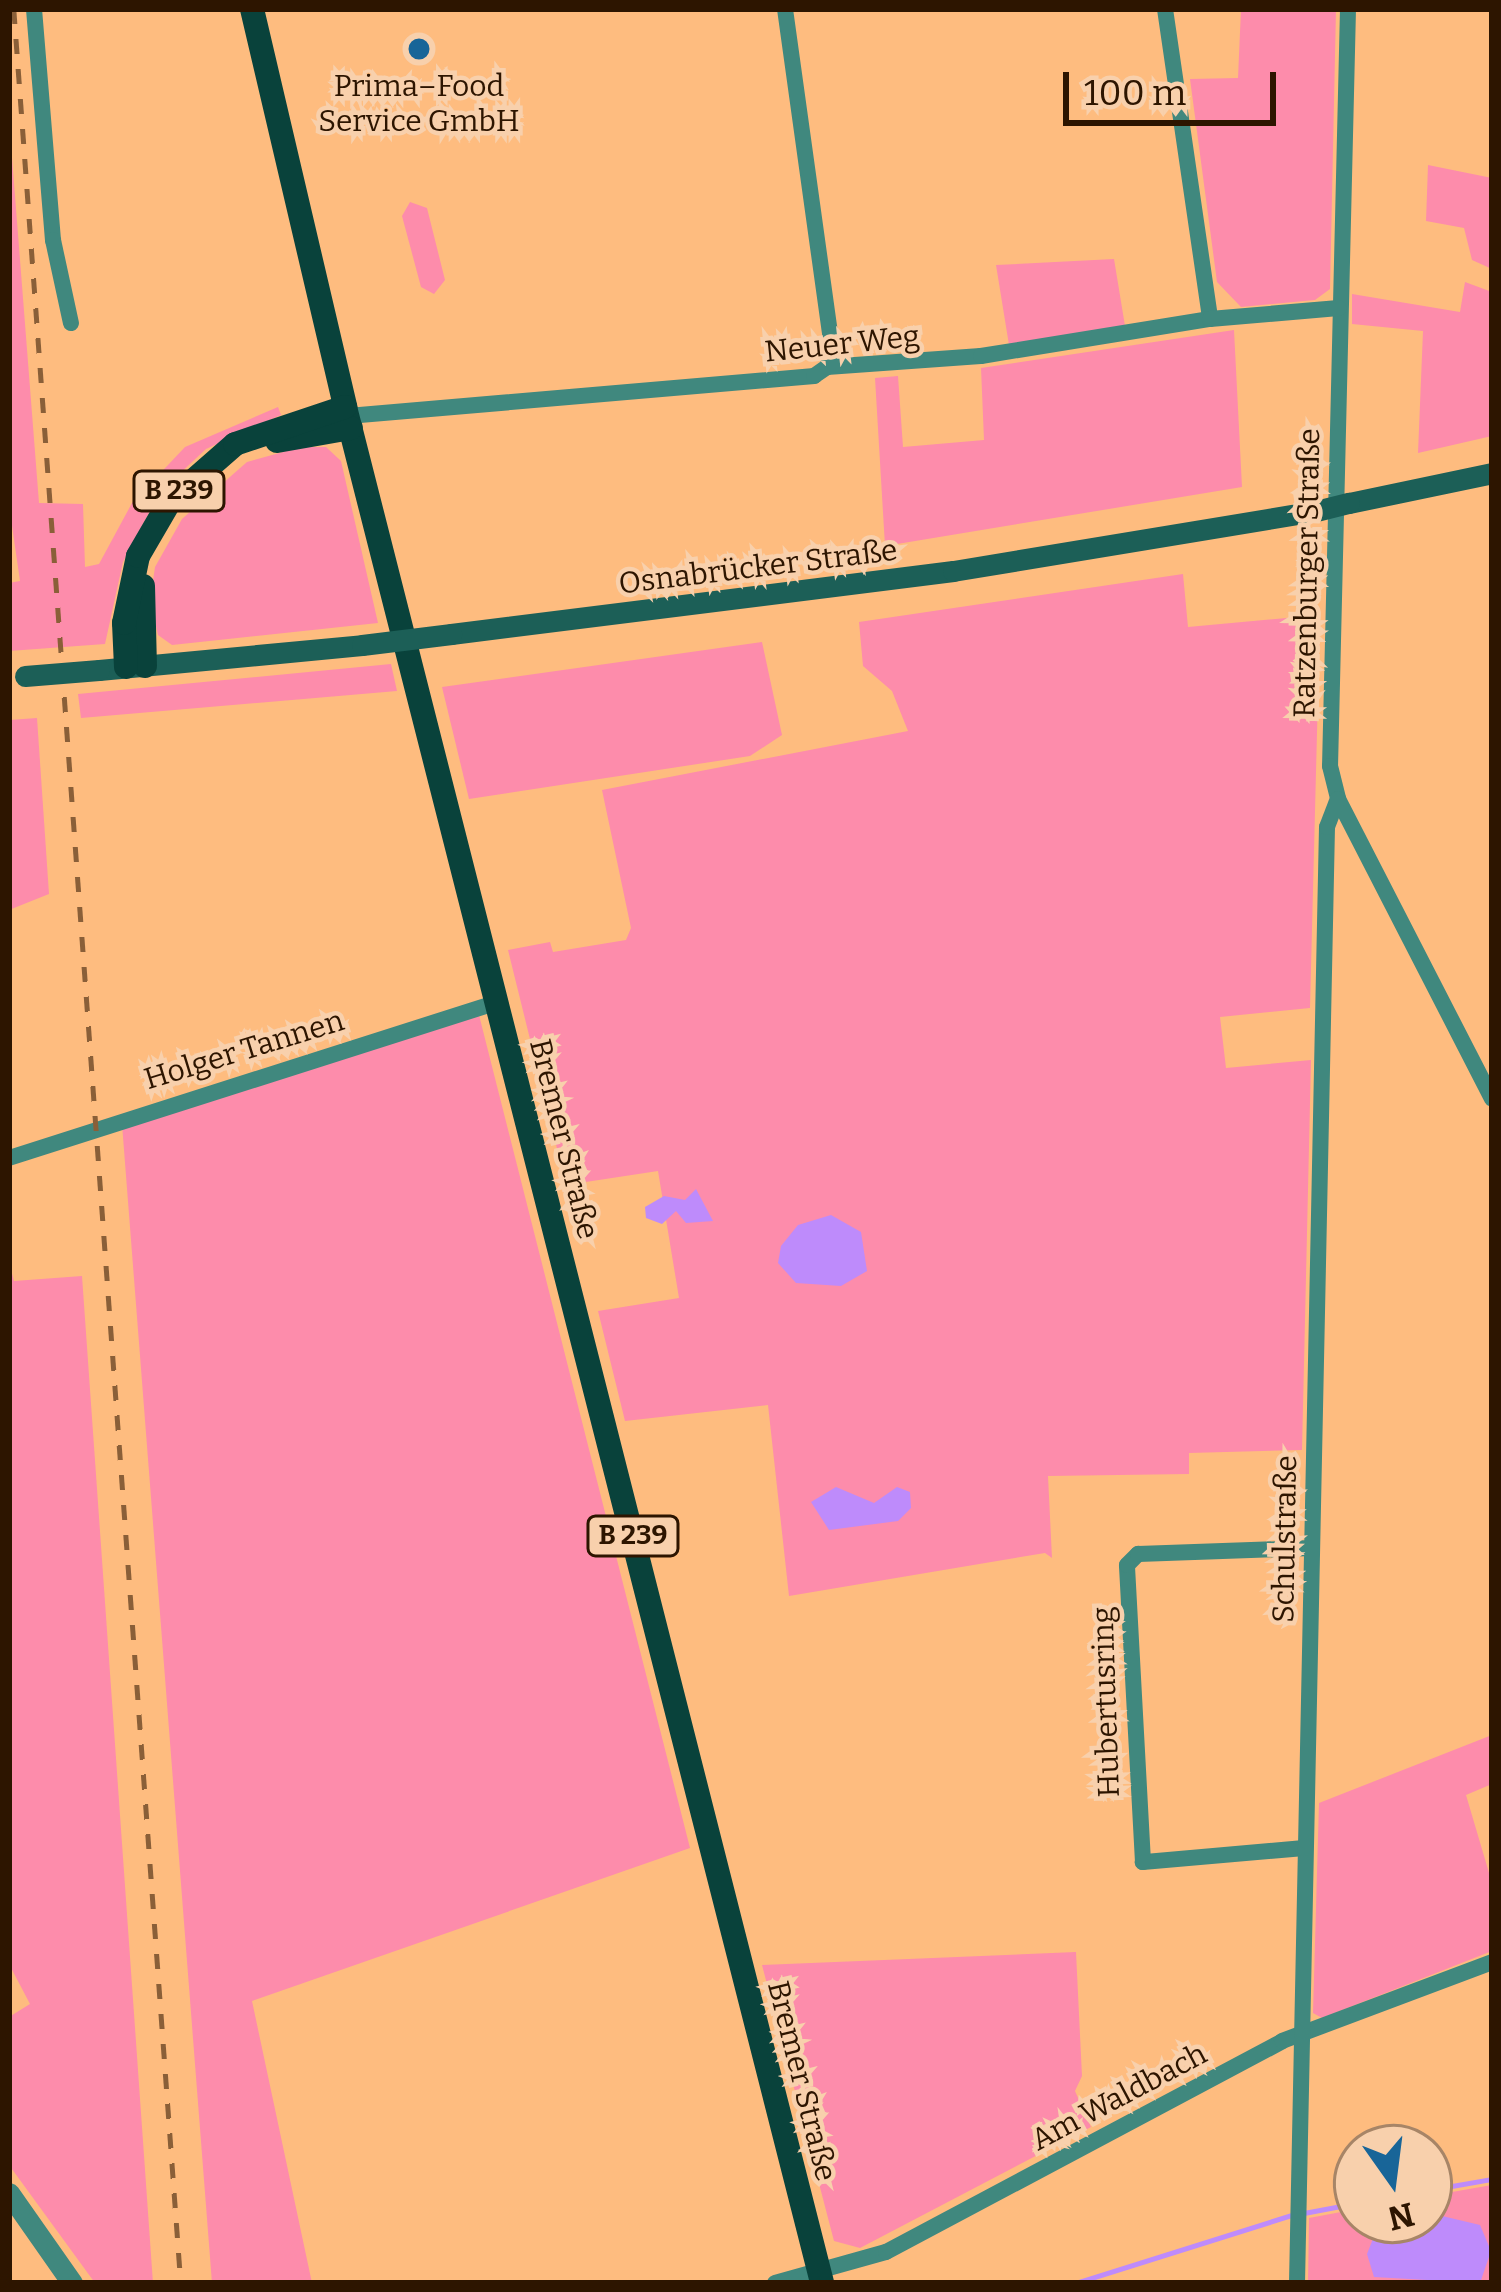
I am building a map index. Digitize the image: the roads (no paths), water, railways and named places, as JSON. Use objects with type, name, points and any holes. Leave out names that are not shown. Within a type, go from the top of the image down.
[{"type":"main road","name":"Bremer Straße","points":[[252,9],[348,417],[820,2276]]},
{"type":"main road","name":"B 239","points":[[136,666],[140,598],[150,556],[178,506],[238,453],[348,417]]},
{"type":"main road","name":"Osnabrücker Straße","points":[[14,677],[362,645],[953,572],[1316,511],[1492,472]]},
{"type":"street","points":[[34,9],[53,240],[70,323]]},
{"type":"street","points":[[785,9],[833,353],[827,367]]},
{"type":"street","points":[[1166,9],[1210,319]]},
{"type":"street","name":"Ratzenburger Straße","points":[[1348,9],[1330,766],[1338,799],[1492,1100]]},
{"type":"street","name":"Neuer Weg","points":[[348,417],[814,376],[827,367],[981,356],[1210,319],[1339,308]]},
{"type":"street","name":"Schulstraße","points":[[1298,2283],[1328,827],[1338,799]]},
{"type":"street","name":"Holger Tannen","points":[[9,1158],[499,1002]]},
{"type":"street","name":"Hubertusring","points":[[1304,1848],[1144,1862],[1127,1565],[1138,1554],[1312,1548]]},
{"type":"street","name":"Am Waldbach","points":[[775,2283],[820,2276],[886,2252],[1302,2034],[1492,1962]]},
{"type":"street","points":[[9,2193],[72,2283]]},
{"type":"waterway","points":[[1453,2186],[1492,2179]]},
{"type":"waterway","points":[[1304,2213],[1333,2208]]},
{"type":"waterway","points":[[1076,2283],[1292,2215]]},
{"type":"railway","points":[[14,9],[181,2283]]},
{"type":"place","name":"Prima–Food Service GmbH","points":[[419,49]]}]
